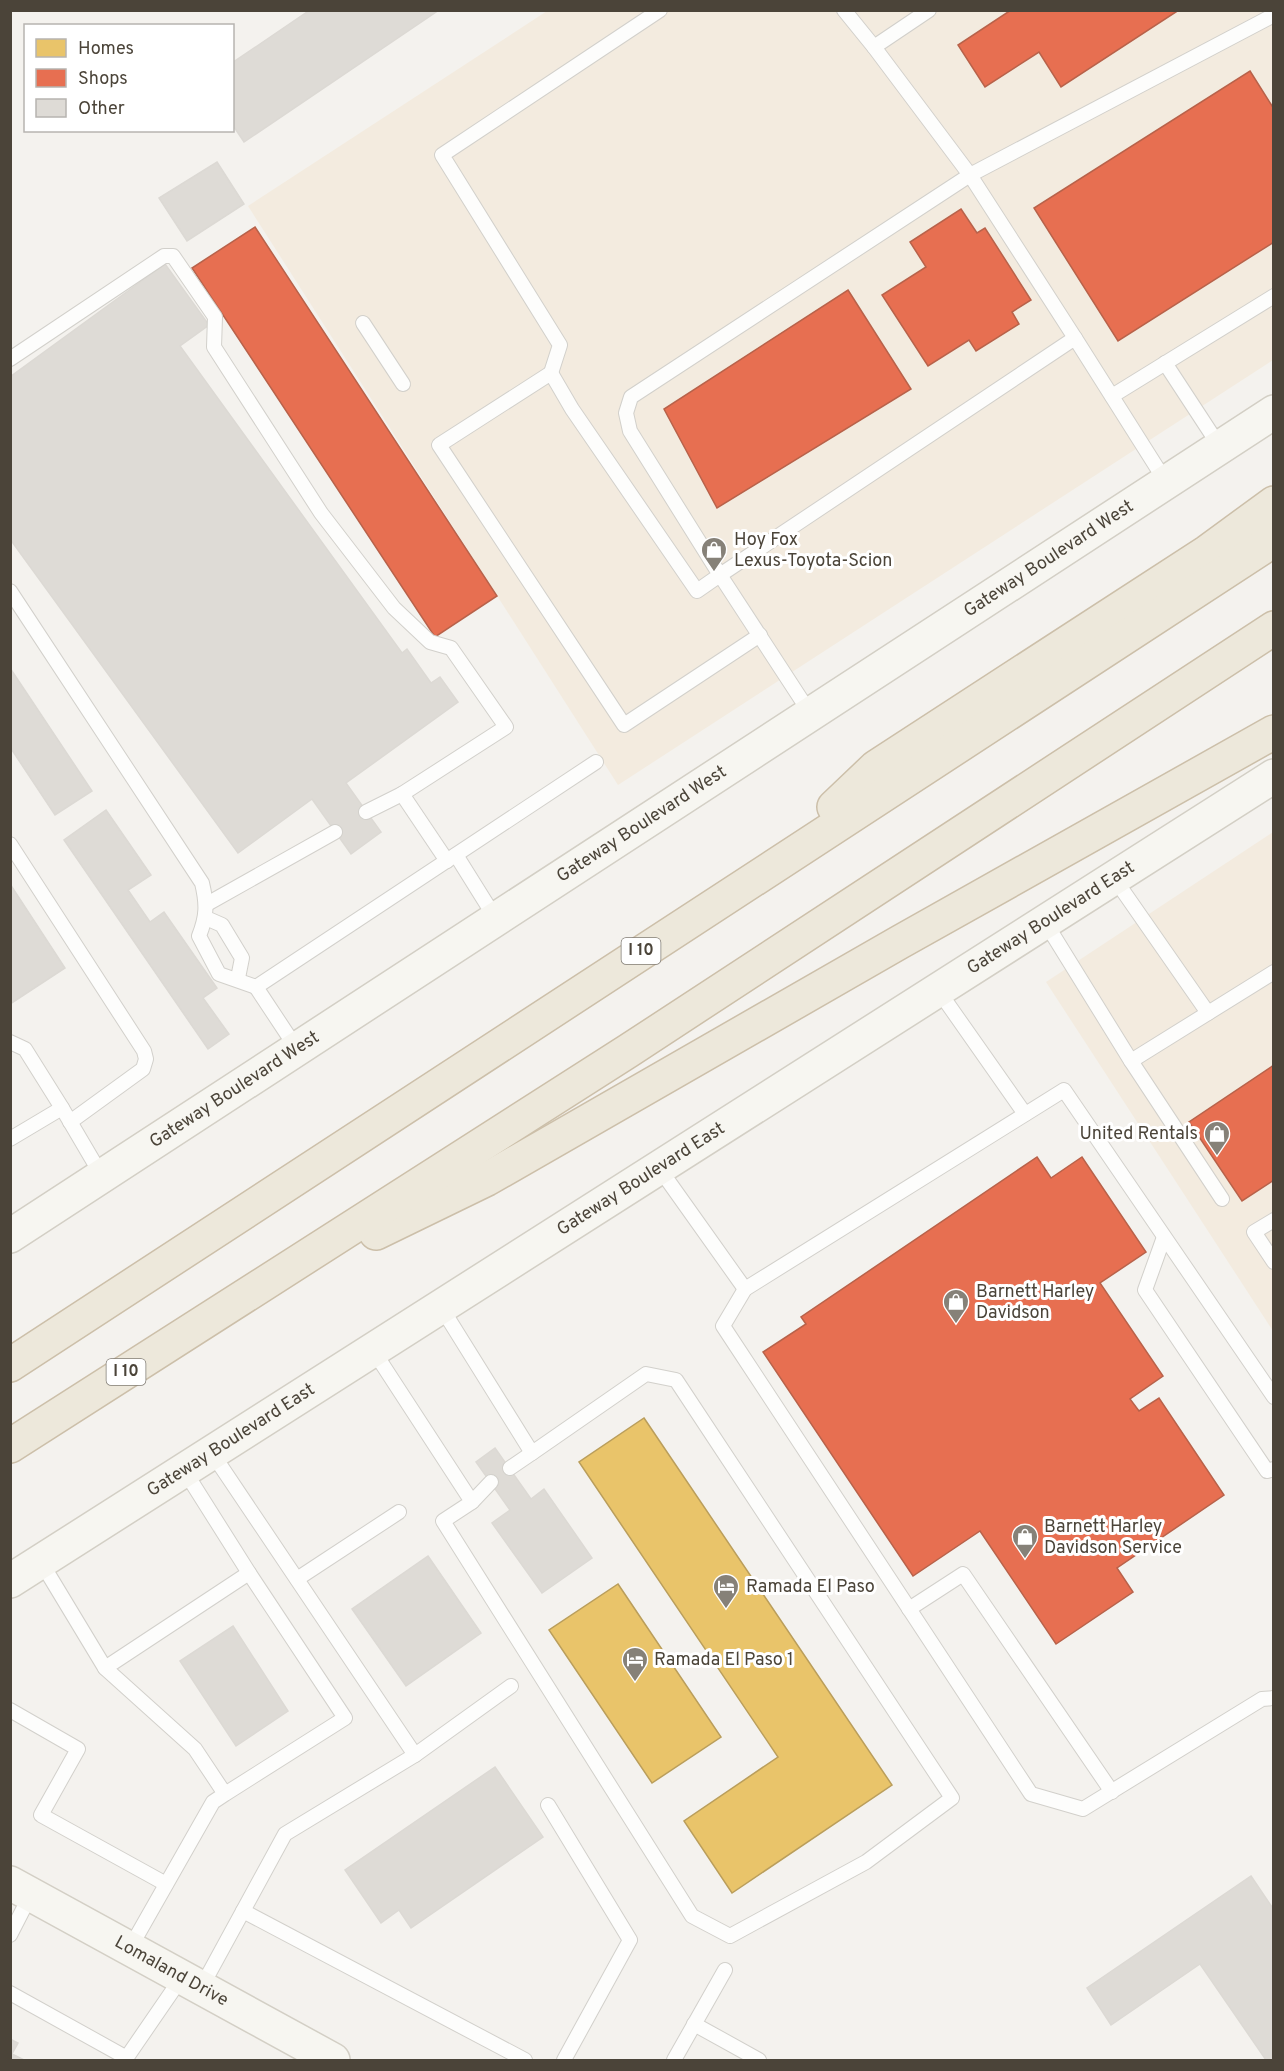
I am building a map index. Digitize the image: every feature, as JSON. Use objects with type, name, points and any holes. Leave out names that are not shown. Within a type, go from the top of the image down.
[{"type":"highway","points":[[773,865],[876,767],[1207,552],[1274,503]]},
{"type":"highway","name":"I 10","points":[[10,1365],[1274,540]]},
{"type":"highway","name":"I 10","points":[[10,1446],[618,1057],[1274,628]]},
{"type":"highway","points":[[242,1297],[487,1179],[890,947],[1274,732]]},
{"type":"main road","name":"Gateway Boulevard West","points":[[10,1236],[1274,412]]},
{"type":"main road","name":"Gateway Boulevard East","points":[[10,1581],[1274,776]]},
{"type":"main road","name":"Lomaland Drive","points":[[21,1889],[333,2061]]},
{"type":"lane","points":[[660,10],[442,155],[560,345],[551,373],[439,444],[624,725],[759,635]]},
{"type":"lane","points":[[844,10],[970,175],[1166,482]]},
{"type":"lane","points":[[874,47],[929,10]]},
{"type":"lane","points":[[810,713],[720,576],[630,431],[626,413],[631,397],[970,175],[1274,15]]},
{"type":"lane","points":[[10,359],[164,255],[172,256],[214,317],[214,347],[321,513],[394,608],[430,642],[451,648],[506,727],[402,794],[366,812]]},
{"type":"lane","points":[[1112,396],[1274,296]]},
{"type":"lane","points":[[363,323],[403,384]]},
{"type":"lane","points":[[551,373],[572,409],[697,591],[1075,338]]},
{"type":"lane","points":[[1165,363],[1220,447]]},
{"type":"lane","points":[[10,591],[202,883],[207,904],[206,918],[199,936],[219,974],[238,978],[256,987],[297,1048]]},
{"type":"lane","points":[[256,987],[596,762]]},
{"type":"lane","points":[[402,794],[496,919]]},
{"type":"lane","points":[[207,904],[335,832]]},
{"type":"lane","points":[[10,844],[144,1051],[146,1059],[143,1069],[70,1122]]},
{"type":"lane","points":[[1114,878],[1208,1013]]},
{"type":"lane","points":[[206,918],[222,925],[242,958],[238,978]]},
{"type":"lane","points":[[1045,922],[1131,1061],[1222,1199]]},
{"type":"lane","points":[[1131,1061],[1274,972]]},
{"type":"lane","points":[[938,990],[1025,1114]]},
{"type":"lane","points":[[10,1042],[25,1049],[102,1176]]},
{"type":"lane","points":[[1274,1397],[1064,1090],[745,1289],[723,1326],[1031,1794],[1083,1809],[1262,1699],[1274,1698]]},
{"type":"lane","points":[[10,1139],[62,1108]]},
{"type":"lane","points":[[659,1168],[745,1289]]},
{"type":"lane","points":[[1274,1220],[1254,1232],[1274,1262]]},
{"type":"lane","points":[[1164,1237],[1145,1290],[1267,1471],[1274,1469]]},
{"type":"lane","points":[[441,1307],[532,1453]]},
{"type":"lane","points":[[373,1350],[472,1502]]},
{"type":"lane","points":[[490,1482],[472,1502],[443,1521],[692,1916],[730,1936],[866,1862],[952,1798],[676,1380],[646,1374],[510,1468]]},
{"type":"lane","points":[[212,1453],[415,1755]]},
{"type":"lane","points":[[130,1948],[213,1802],[345,1718],[249,1574],[184,1470]]},
{"type":"lane","points":[[297,1579],[399,1512]]},
{"type":"lane","points":[[41,1562],[105,1668],[195,1749],[225,1794]]},
{"type":"lane","points":[[105,1668],[249,1574]]},
{"type":"lane","points":[[909,1609],[963,1574],[1112,1792]]},
{"type":"lane","points":[[10,1993],[126,2059],[191,1982],[243,1911],[285,1834],[415,1755],[511,1686]]},
{"type":"lane","points":[[10,1710],[78,1749],[41,1815],[166,1884]]},
{"type":"lane","points":[[548,1805],[630,1940],[564,2061]]},
{"type":"lane","points":[[10,1935],[21,1889]]},
{"type":"lane","points":[[243,1911],[525,2061]]},
{"type":"lane","points":[[674,2061],[725,1970]]},
{"type":"lane","points":[[694,2024],[759,2061]]},
{"type":"shaded area","name":"Hoy Fox Lexus-Toyota-Scion","points":[[547,11],[1273,11],[1273,360],[618,785],[248,206]]},
{"type":"shaded area","name":"United Rentals","points":[[1273,832],[1273,1331],[1046,982]]},
{"type":"building: Homes","name":"Ramada El Paso","points":[[644,1418],[892,1785],[732,1893],[684,1821],[778,1757],[579,1462]]},
{"type":"building: Homes","name":"Ramada El Paso 1","points":[[618,1584],[721,1737],[652,1783],[549,1630]]},
{"type":"building: Shops","points":[[1011,10],[1179,10],[1061,87],[1039,52],[985,87],[958,45]]},
{"type":"building: Shops","points":[[1250,71],[1274,109],[1274,242],[1118,341],[1034,208]]},
{"type":"building: Shops","points":[[961,209],[977,233],[985,228],[1031,300],[1012,312],[1019,324],[976,351],[969,340],[928,366],[882,295],[926,267],[910,242]]},
{"type":"building: Shops","points":[[255,227],[497,596],[435,637],[192,268]]},
{"type":"building: Shops","points":[[848,290],[911,389],[717,508],[664,409]]},
{"type":"building: Shops","points":[[1274,1065],[1274,1180],[1242,1201],[1189,1122]]},
{"type":"building: Shops","points":[[1037,1157],[1051,1178],[1082,1157],[1146,1252],[1100,1283],[1163,1376],[1130,1399],[1139,1411],[1159,1398],[1224,1495],[1117,1568],[1133,1592],[1056,1644],[980,1531],[913,1576],[763,1352],[806,1324],[801,1317]]},
{"type":"building: Other","points":[[310,10],[439,10],[244,142],[234,127],[234,62]]},
{"type":"building: Other","points":[[217,162],[244,204],[187,241],[159,198]]},
{"type":"building: Other","points":[[165,264],[209,325],[180,346],[402,653],[407,649],[431,683],[440,677],[458,702],[346,783],[381,832],[351,854],[312,799],[238,853],[10,539],[10,377]]},
{"type":"building: Other","points":[[10,668],[92,791],[55,815],[10,747]]},
{"type":"building: Other","points":[[106,810],[151,875],[128,890],[150,922],[164,912],[217,988],[203,998],[229,1034],[208,1049],[64,840]]},
{"type":"building: Other","points":[[10,884],[65,968],[10,1004]]},
{"type":"building: Other","points":[[495,1448],[531,1499],[544,1489],[592,1558],[542,1593],[492,1523],[510,1510],[476,1462]]},
{"type":"building: Other","points":[[428,1556],[481,1633],[406,1686],[352,1609]]},
{"type":"building: Other","points":[[233,1626],[288,1711],[236,1746],[180,1661]]},
{"type":"building: Other","points":[[495,1767],[543,1837],[411,1928],[399,1910],[381,1923],[345,1870]]},
{"type":"building: Other","points":[[1251,1876],[1274,1910],[1274,2060],[1266,2060],[1200,1964],[1111,2025],[1087,1988]]},
{"type":"building: Other","points":[[10,2039],[18,2043],[12,2054],[24,2060],[10,2060]]},
{"type":"place","name":"Hoy Fox Lexus-Toyota-Scion","points":[[714,573]]},
{"type":"place","name":"United Rentals","points":[[1217,1157]]},
{"type":"place","name":"Barnett Harley Davidson","points":[[956,1325]]},
{"type":"place","name":"Barnett Harley Davidson Service","points":[[1025,1560]]},
{"type":"place","name":"Ramada El Paso","points":[[726,1610]]},
{"type":"place","name":"Ramada El Paso 1","points":[[635,1683]]}]
